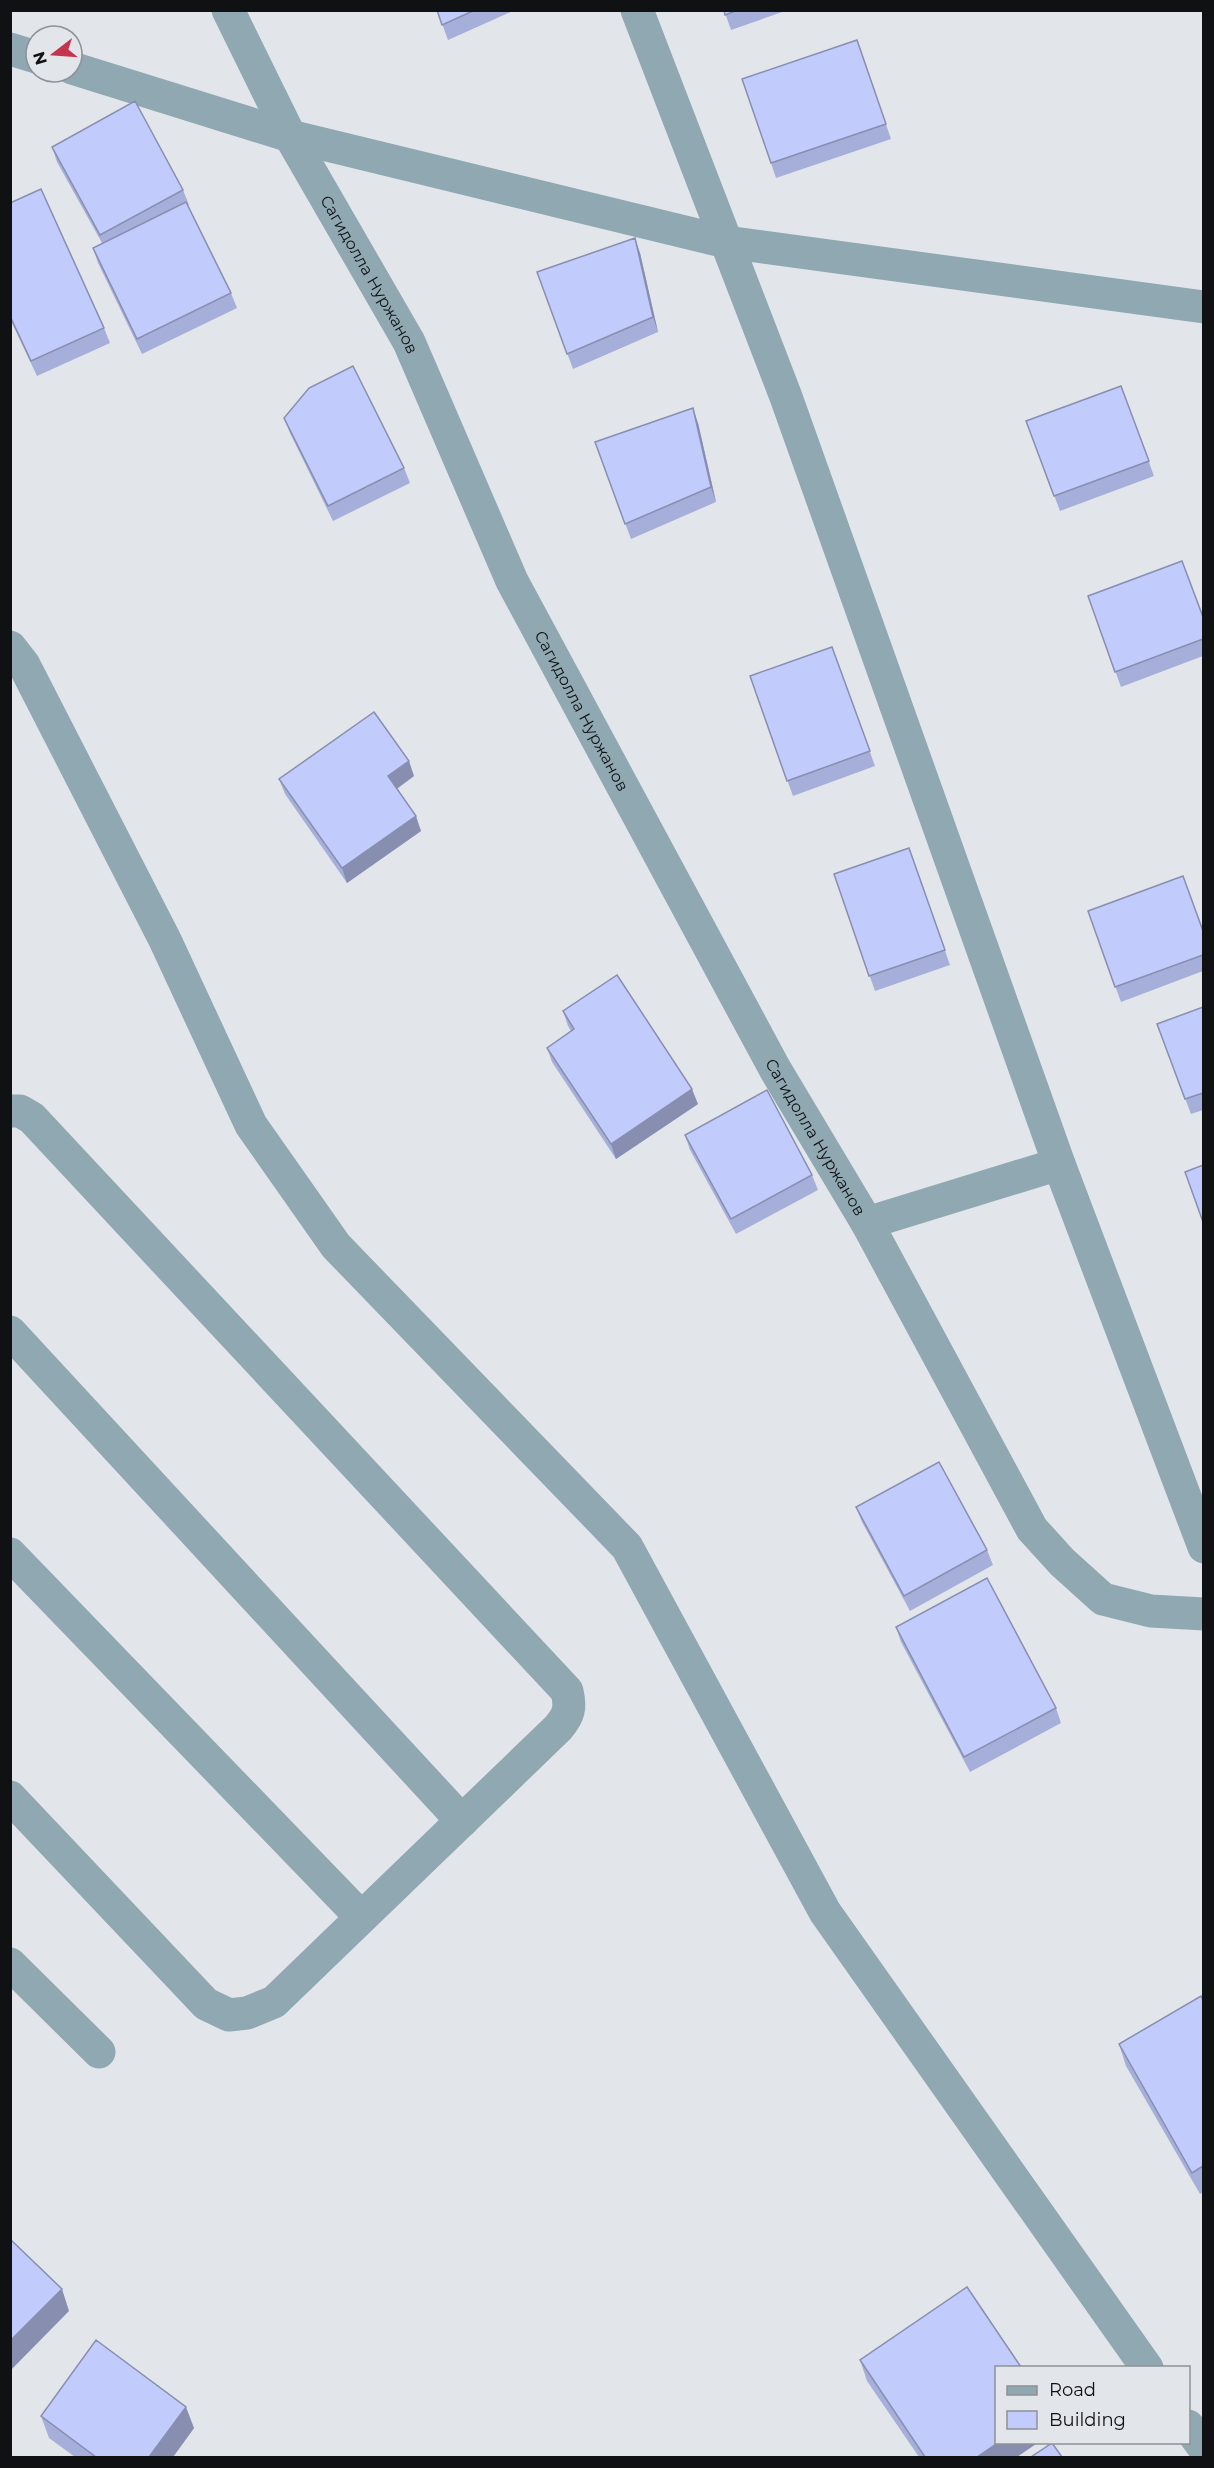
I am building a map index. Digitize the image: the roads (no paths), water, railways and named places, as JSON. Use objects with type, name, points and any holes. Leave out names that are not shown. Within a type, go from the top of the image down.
[{"type":"street","name":"Сагидолла Нуржанов","points":[[228,10],[290,136],[409,342],[512,581],[775,1069],[867,1223],[1059,1164]]},
{"type":"street","points":[[637,10],[786,397],[1059,1164],[1203,1547]]},
{"type":"street","points":[[84,72],[290,136],[726,242],[1203,307]]},
{"type":"street","points":[[10,647],[24,665],[165,940],[251,1125],[336,1246],[627,1548],[825,1912],[1146,2366]]},
{"type":"street","points":[[10,1797],[206,2004],[229,2016],[247,2013],[273,2002],[558,1728],[568,1715],[570,1705],[567,1691],[32,1118],[14,1108]]},
{"type":"street","points":[[867,1223],[1032,1529],[1062,1562],[1103,1599],[1151,1611],[1203,1614]]},
{"type":"street","points":[[10,1332],[462,1821]]},
{"type":"street","points":[[10,1554],[361,1917]]},
{"type":"street","points":[[10,1964],[99,2052]]},
{"type":"street","points":[[1190,2429],[1203,2448]]}]
